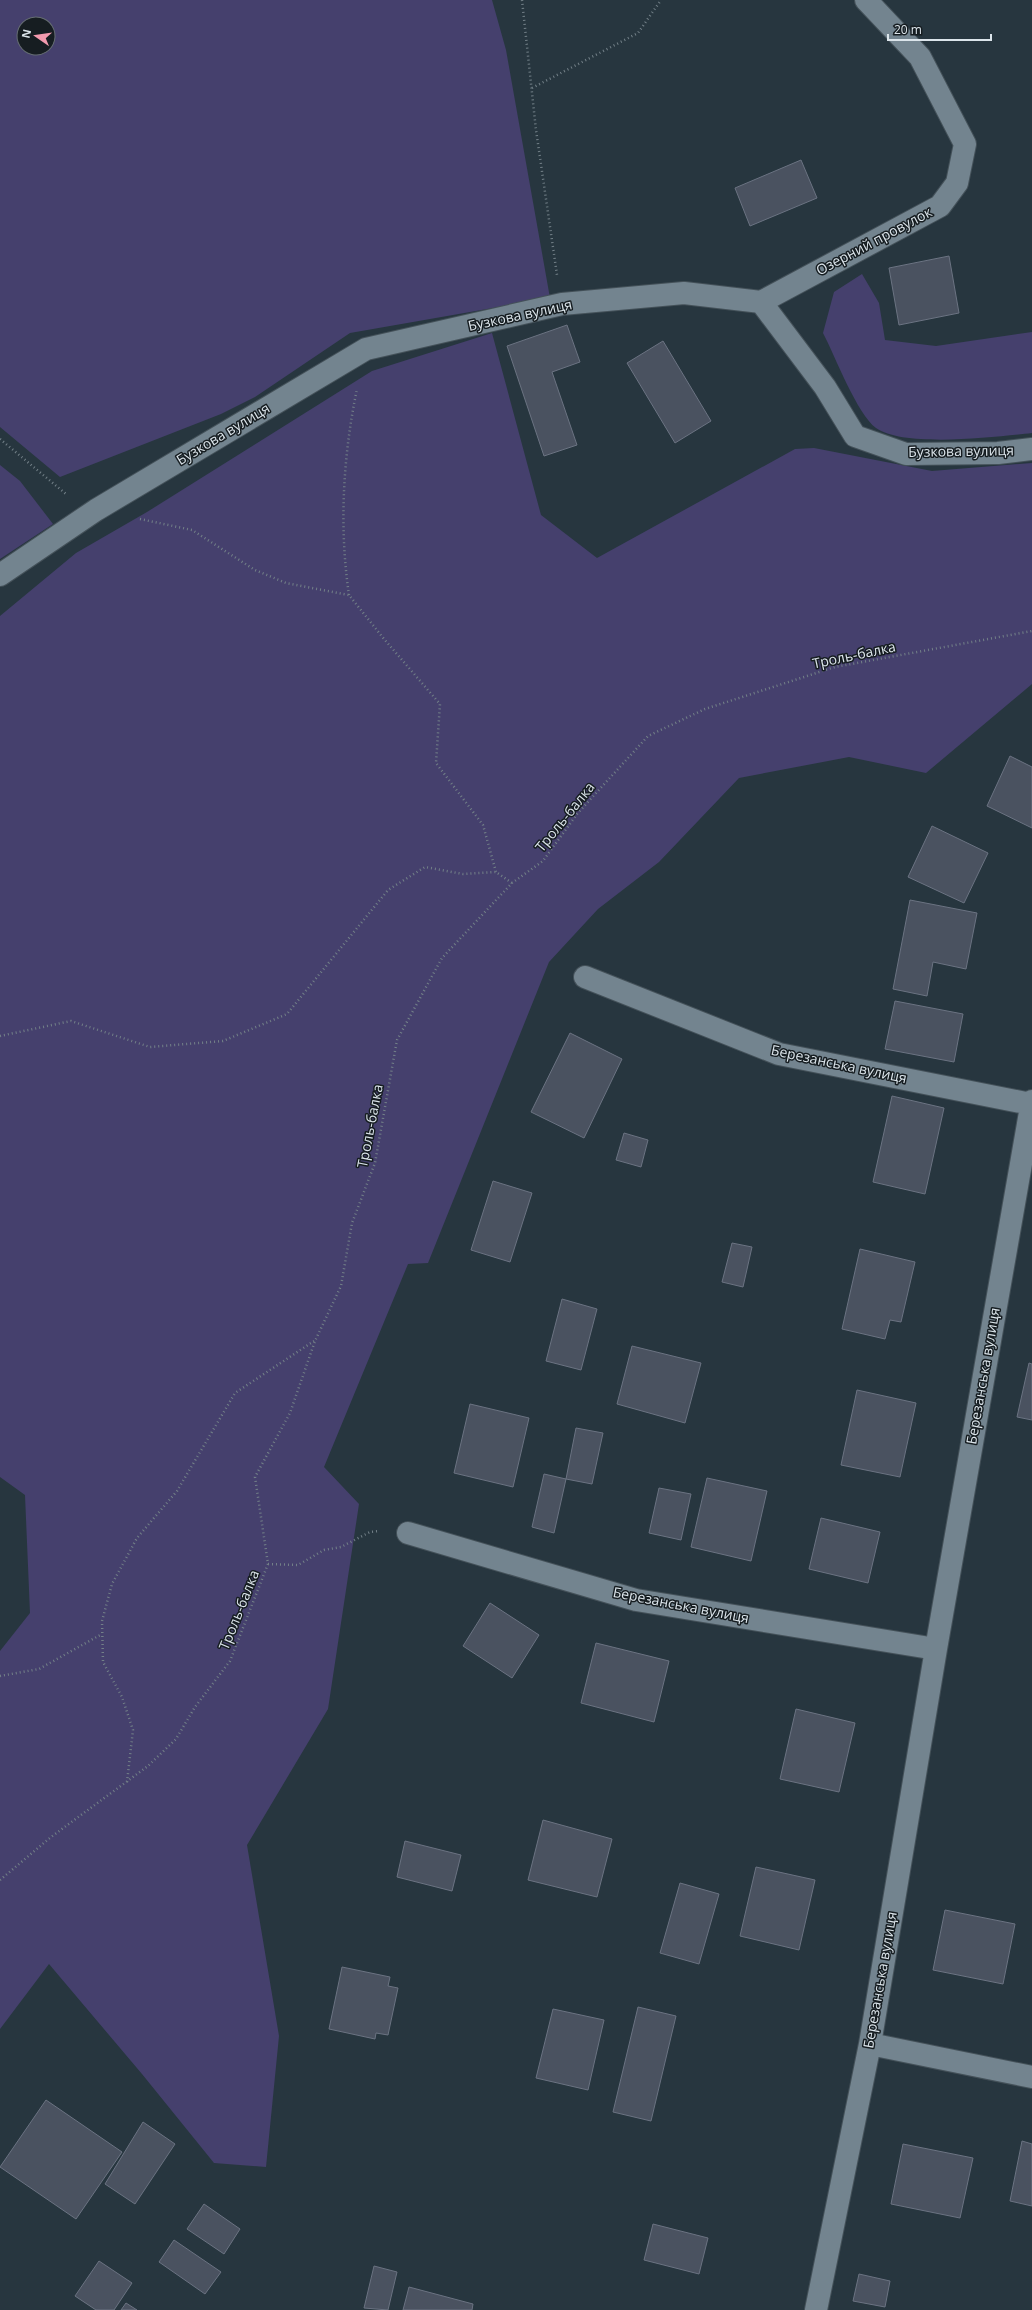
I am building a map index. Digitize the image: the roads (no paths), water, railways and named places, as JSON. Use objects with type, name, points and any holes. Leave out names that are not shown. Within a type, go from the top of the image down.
[{"type":"street","name":"Озерний провулок","points":[[761,302],[940,206],[957,183],[965,144],[920,57],[866,0]]},
{"type":"street","name":"Бузкова вулиця","points":[[0,575],[96,510],[366,349],[562,304],[684,293],[761,302],[825,387],[856,436],[906,454],[998,453],[1032,449]]},
{"type":"street","name":"Березанська вулиця","points":[[585,978],[779,1054],[1032,1102],[936,1649],[870,2044],[816,2310]]},
{"type":"street","name":"Березанська вулиця","points":[[408,1533],[636,1600],[936,1649]]},
{"type":"street","points":[[870,2044],[1032,2077]]}]
